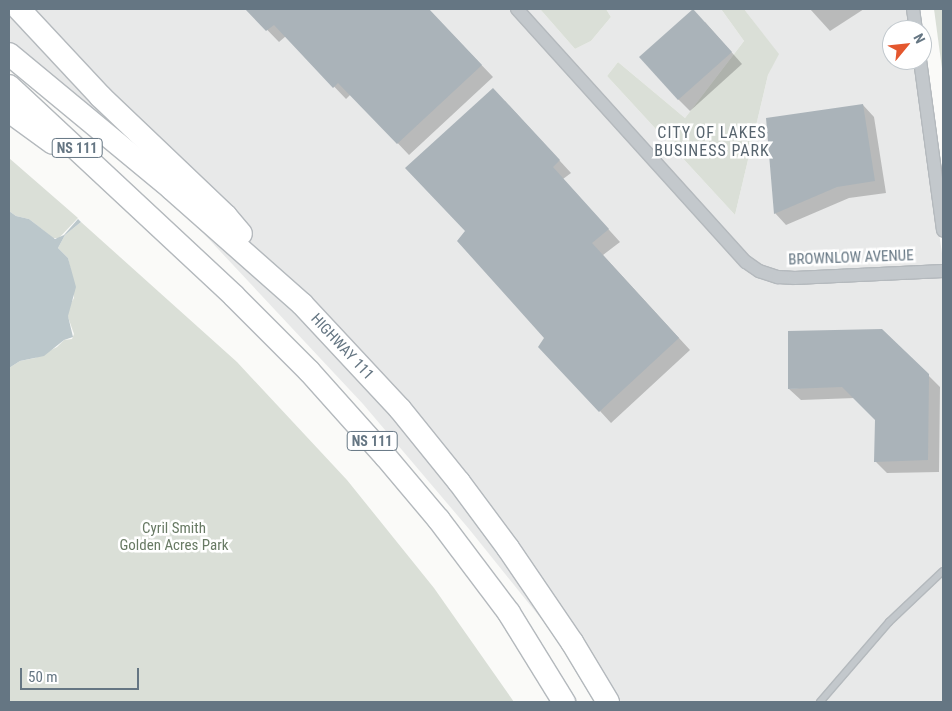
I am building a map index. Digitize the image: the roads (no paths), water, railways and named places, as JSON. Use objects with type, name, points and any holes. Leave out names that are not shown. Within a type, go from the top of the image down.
[{"type":"highway","points":[[19,9],[100,96],[226,216],[302,304]]},
{"type":"highway","name":"HIGHWAY 111","points":[[9,54],[172,189],[302,304],[400,409],[459,482],[566,634],[608,702]]},
{"type":"highway","name":"NS 111","points":[[9,86],[144,210],[309,371],[439,520],[509,613],[564,702]]},
{"type":"highway","points":[[9,110],[144,210]]},
{"type":"street","name":"BROWNLOW AVENUE","points":[[517,9],[746,262],[759,271],[778,277],[795,278],[943,271]]},
{"type":"street","points":[[921,70],[943,230]]},
{"type":"lane","points":[[820,702],[889,622],[943,571]]},
{"type":"district","name":"CITY OF LAKES BUSINESS PARK","points":[[712,142]]},
{"type":"park label","name":"Cyril Smith Golden Acres Park","points":[[174,536]]}]
